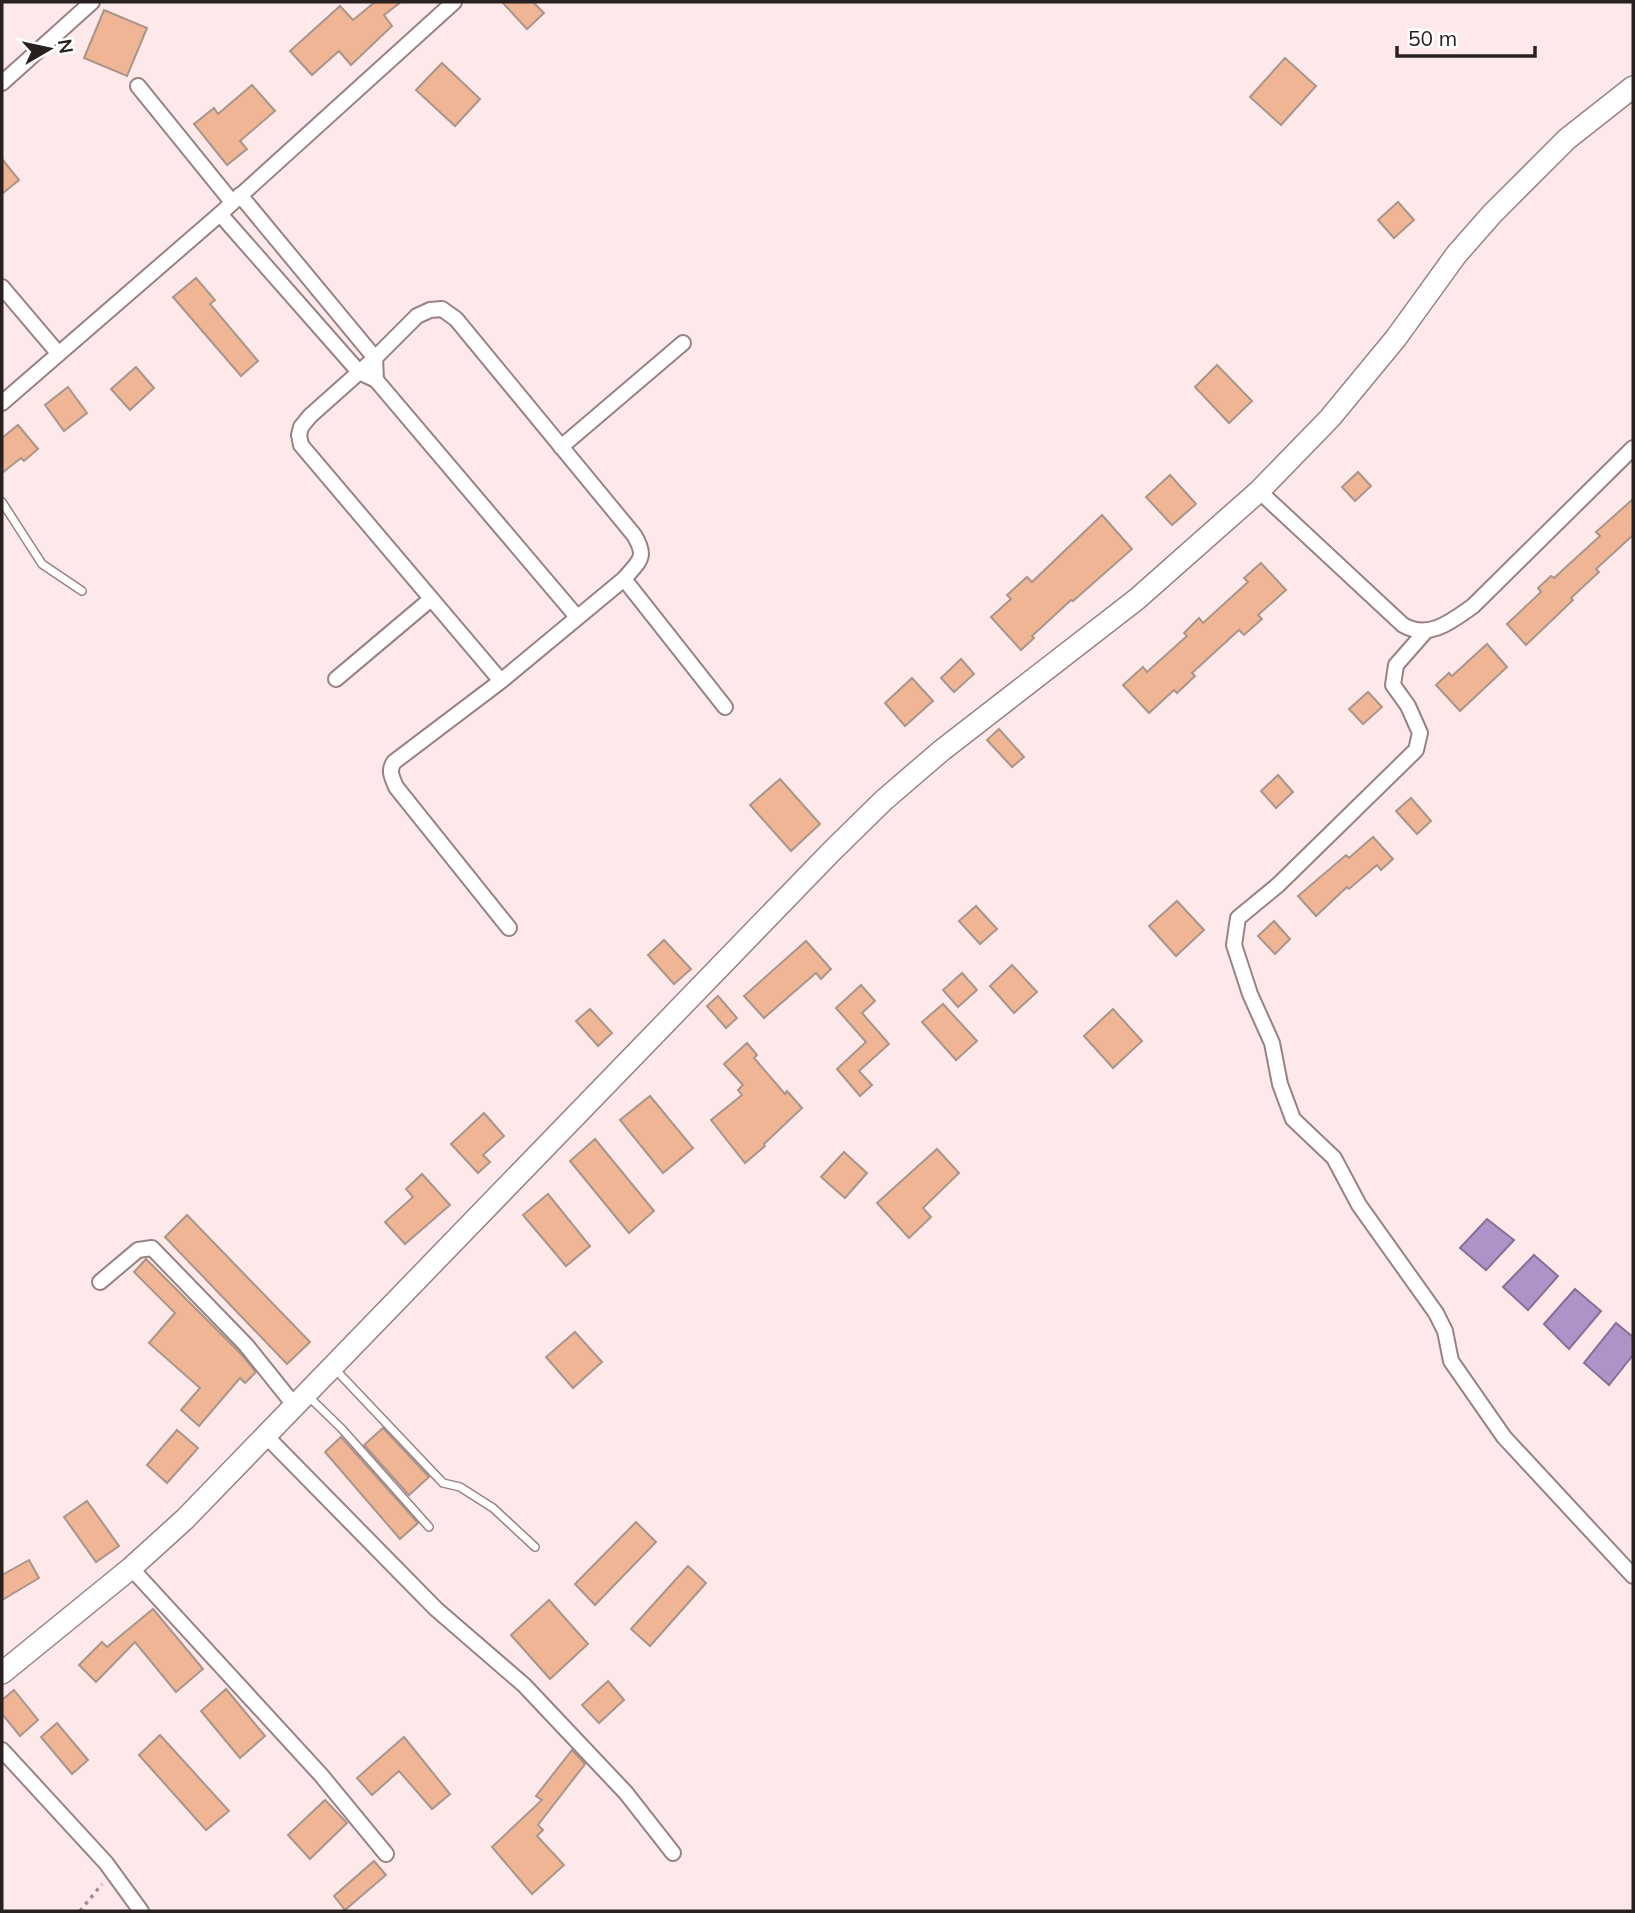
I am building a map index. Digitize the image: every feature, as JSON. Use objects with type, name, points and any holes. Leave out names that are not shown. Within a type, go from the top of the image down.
[{"type":"street","points":[[2,83],[92,2]]},
{"type":"street","points":[[2,403],[220,214],[454,2]]},
{"type":"street","points":[[138,86],[375,358],[376,380]]},
{"type":"street","points":[[2,1673],[131,1568],[185,1519],[812,871],[884,800],[991,710],[1050,668],[1137,599],[1259,491],[1330,418],[1492,214],[1567,139],[1633,87]]},
{"type":"street","points":[[220,214],[359,372],[376,380],[577,617]]},
{"type":"street","points":[[2,288],[58,353]]},
{"type":"street","points":[[501,681],[301,445],[299,435],[301,427],[417,316],[430,310],[442,309],[456,319],[641,545],[641,559],[624,579],[501,681],[394,762],[390,774],[396,787],[509,928]]},
{"type":"street","points":[[561,447],[683,343]]},
{"type":"street","points":[[1259,491],[1403,625],[1416,632],[1425,632],[1448,624],[1473,606],[1633,448]]},
{"type":"street","points":[[624,579],[725,707]]},
{"type":"street","points":[[335,679],[431,599]]},
{"type":"street","points":[[1425,632],[1396,665],[1393,685],[1408,706],[1420,733],[1416,750],[1278,885],[1238,918],[1234,945],[1250,994],[1272,1044],[1280,1084],[1293,1119],[1334,1158],[1359,1205],[1436,1313],[1444,1331],[1451,1362],[1483,1410],[1504,1437],[1633,1576]]},
{"type":"street","points":[[100,1282],[138,1250],[152,1248],[301,1400]]},
{"type":"street","points":[[266,1436],[436,1609],[524,1685],[625,1793],[673,1853]]},
{"type":"street","points":[[131,1568],[321,1775],[386,1854]]},
{"type":"street","points":[[2,1750],[106,1863],[141,1911]]},
{"type":"lane","points":[[2,502],[42,564],[82,591]]},
{"type":"lane","points":[[333,1367],[443,1483],[460,1487],[493,1508],[536,1547]]},
{"type":"lane","points":[[301,1400],[342,1429],[429,1527]]},
{"type":"path","points":[[80,1911],[108,1875],[106,1863]]},
{"type":"shaded area","points":[[1487,1219],[1514,1240],[1486,1270],[1460,1248]]},
{"type":"shaded area","points":[[1534,1255],[1558,1276],[1528,1310],[1503,1287]]},
{"type":"shaded area","points":[[1575,1289],[1601,1311],[1569,1349],[1544,1324]]},
{"type":"shaded area","points":[[1616,1323],[1633,1337],[1633,1355],[1609,1385],[1584,1363]]},
{"type":"building","points":[[375,2],[401,2],[384,15],[392,26],[351,65],[339,51],[312,75],[290,51],[340,6],[353,20]]},
{"type":"building","points":[[502,2],[533,2],[544,13],[527,29]]},
{"type":"building","points":[[104,10],[147,28],[127,76],[84,58]]},
{"type":"building","points":[[1285,58],[1316,86],[1281,125],[1250,97]]},
{"type":"building","points":[[442,63],[480,99],[455,126],[416,90]]},
{"type":"building","points":[[252,85],[275,111],[240,141],[247,149],[227,165],[194,124],[214,108],[218,114]]},
{"type":"building","points":[[2,159],[19,180],[2,194]]},
{"type":"building","points":[[1398,202],[1414,220],[1394,238],[1378,220]]},
{"type":"building","points":[[196,278],[215,300],[210,304],[258,361],[241,376],[173,297]]},
{"type":"building","points":[[1217,365],[1252,401],[1229,423],[1195,387]]},
{"type":"building","points":[[136,367],[154,388],[130,410],[111,389]]},
{"type":"building","points":[[68,387],[87,413],[64,431],[45,405]]},
{"type":"building","points":[[18,425],[38,449],[24,461],[21,458],[2,473],[2,438]]},
{"type":"building","points":[[1358,472],[1371,486],[1355,501],[1342,487]]},
{"type":"building","points":[[1170,475],[1196,504],[1172,525],[1146,497]]},
{"type":"building","points":[[1633,499],[1633,535],[1596,569],[1599,572],[1526,645],[1507,624],[1541,592],[1538,588],[1551,576],[1554,578],[1600,536],[1596,532]]},
{"type":"building","points":[[1102,515],[1132,549],[1071,600],[1032,636],[1034,638],[1021,650],[991,617],[1011,599],[1007,595],[1027,577],[1032,582]]},
{"type":"building","points":[[1261,563],[1286,590],[1258,615],[1262,619],[1244,635],[1239,630],[1192,673],[1195,676],[1177,693],[1174,690],[1149,713],[1123,685],[1143,667],[1147,672],[1187,636],[1184,633],[1199,618],[1203,623],[1248,582],[1244,578]]},
{"type":"building","points":[[1487,644],[1507,667],[1460,711],[1436,685],[1449,673],[1452,676]]},
{"type":"building","points":[[961,659],[974,674],[954,692],[941,678]]},
{"type":"building","points":[[912,678],[933,701],[905,726],[885,703]]},
{"type":"building","points":[[1368,692],[1382,707],[1363,724],[1349,709]]},
{"type":"building","points":[[999,729],[1024,757],[1012,767],[987,740]]},
{"type":"building","points":[[1278,775],[1293,792],[1276,808],[1261,791]]},
{"type":"building","points":[[780,779],[820,824],[791,851],[750,805]]},
{"type":"building","points":[[1411,798],[1431,821],[1417,834],[1396,811]]},
{"type":"building","points":[[1373,837],[1393,859],[1381,870],[1377,865],[1349,889],[1347,887],[1316,916],[1298,896],[1346,855],[1349,858]]},
{"type":"building","points":[[1177,901],[1204,930],[1176,956],[1149,926]]},
{"type":"building","points":[[976,906],[997,929],[980,944],[959,921]]},
{"type":"building","points":[[1274,921],[1290,939],[1275,954],[1258,936]]},
{"type":"building","points":[[664,940],[691,969],[674,984],[648,955]]},
{"type":"building","points":[[806,941],[831,969],[821,979],[816,973],[764,1018],[744,996]]},
{"type":"building","points":[[1012,965],[1037,992],[1014,1013],[990,986]]},
{"type":"building","points":[[962,973],[977,990],[958,1007],[943,990]]},
{"type":"building","points":[[861,985],[875,1001],[862,1013],[889,1044],[859,1071],[872,1085],[860,1096],[837,1069],[866,1042],[836,1008]]},
{"type":"building","points":[[718,996],[737,1018],[726,1028],[707,1006]]},
{"type":"building","points":[[943,1004],[977,1041],[956,1060],[922,1022]]},
{"type":"building","points":[[590,1009],[612,1033],[598,1046],[576,1021]]},
{"type":"building","points":[[1113,1009],[1142,1041],[1113,1068],[1084,1036]]},
{"type":"building","points":[[747,1043],[757,1055],[754,1058],[785,1094],[787,1091],[802,1108],[745,1163],[711,1120],[742,1095],[738,1090],[743,1085],[724,1064]]},
{"type":"building","points":[[650,1096],[693,1148],[663,1173],[620,1120]]},
{"type":"building","points":[[484,1113],[504,1136],[483,1155],[490,1162],[478,1173],[451,1144]]},
{"type":"building","points":[[595,1139],[654,1211],[629,1233],[570,1161]]},
{"type":"building","points":[[937,1149],[959,1173],[923,1208],[931,1217],[909,1238],[877,1203]]},
{"type":"building","points":[[844,1152],[867,1173],[845,1198],[821,1177]]},
{"type":"building","points":[[422,1174],[450,1205],[405,1244],[385,1222],[413,1197],[406,1189]]},
{"type":"building","points":[[548,1194],[590,1246],[566,1266],[523,1215]]},
{"type":"building","points":[[187,1215],[310,1342],[287,1364],[165,1237]]},
{"type":"building","points":[[146,1259],[256,1372],[245,1383],[240,1378],[199,1426],[181,1410],[200,1388],[149,1343],[175,1313],[134,1272]]},
{"type":"building","points":[[575,1332],[602,1362],[573,1388],[546,1357]]},
{"type":"building","points":[[383,1428],[429,1477],[409,1495],[364,1445]]},
{"type":"building","points":[[177,1430],[198,1448],[167,1483],[147,1465]]},
{"type":"building","points":[[341,1437],[418,1523],[400,1539],[325,1452]]},
{"type":"building","points":[[87,1501],[119,1546],[96,1562],[64,1517]]},
{"type":"building","points":[[636,1522],[656,1542],[595,1605],[575,1584]]},
{"type":"building","points":[[29,1560],[39,1578],[2,1600],[2,1575]]},
{"type":"building","points":[[688,1566],[706,1583],[650,1646],[631,1629]]},
{"type":"building","points":[[549,1600],[588,1644],[550,1679],[511,1635]]},
{"type":"building","points":[[153,1609],[203,1669],[176,1692],[135,1642],[96,1682],[79,1665],[102,1642],[107,1647]]},
{"type":"building","points":[[608,1681],[624,1700],[599,1723],[582,1705]]},
{"type":"building","points":[[226,1689],[265,1736],[240,1758],[201,1711]]},
{"type":"building","points":[[14,1690],[38,1720],[20,1736],[2,1714],[2,1700]]},
{"type":"building","points":[[57,1723],[88,1760],[72,1774],[41,1737]]},
{"type":"building","points":[[160,1735],[229,1811],[206,1830],[139,1755]]},
{"type":"building","points":[[404,1737],[450,1794],[432,1809],[399,1771],[372,1795],[357,1778]]},
{"type":"building","points":[[572,1750],[585,1764],[538,1825],[543,1830],[537,1836],[564,1865],[532,1894],[492,1847],[542,1800],[536,1796]]},
{"type":"building","points":[[325,1800],[347,1823],[310,1859],[288,1835]]},
{"type":"building","points":[[374,1861],[386,1875],[345,1910],[334,1896]]}]
